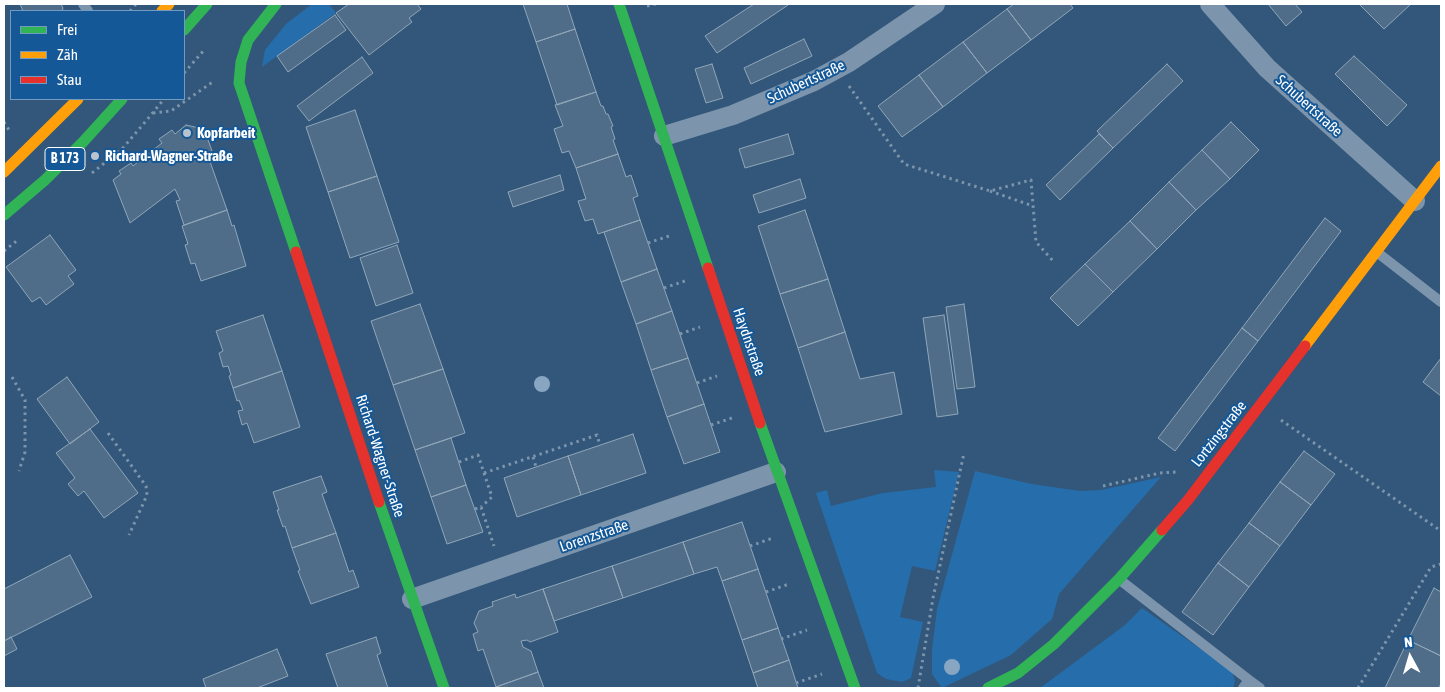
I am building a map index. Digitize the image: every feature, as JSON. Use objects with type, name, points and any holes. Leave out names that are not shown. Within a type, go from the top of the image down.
[{"type":"street","points":[[185,29],[207,4]]},
{"type":"street","name":"Richard-Wagner-Straße","points":[[276,4],[248,40],[241,62],[239,84],[412,599],[444,688]]},
{"type":"street","name":"Haydnstraße","points":[[619,4],[776,472],[855,688]]},
{"type":"street","name":"Schubertstraße","points":[[664,136],[732,115],[814,81],[850,62],[935,4]]},
{"type":"street","name":"Schubertstraße","points":[[1210,4],[1267,68],[1415,201]]},
{"type":"street","name":"B 173","points":[[4,172],[77,100]]},
{"type":"street","name":"B 173","points":[[4,215],[83,142],[121,100]]},
{"type":"street","name":"Lortzingstraße","points":[[988,688],[1018,672],[1054,644],[1119,579],[1188,500],[1441,166]]},
{"type":"street","name":"Lorenzstraße","points":[[412,599],[776,472]]},
{"type":"lane","points":[[1375,251],[1441,302]]},
{"type":"lane","points":[[1119,579],[1246,684],[1260,688]]},
{"type":"path","points":[[153,113],[171,111],[241,62]]},
{"type":"path","points":[[837,69],[904,164],[1033,206]]},
{"type":"path","points":[[87,177],[122,149],[163,100]]},
{"type":"path","points":[[4,122],[12,133]]},
{"type":"path","points":[[990,191],[1031,180],[1036,242],[1054,262]]},
{"type":"path","points":[[12,377],[25,400],[25,452],[19,471]]},
{"type":"path","points":[[1260,405],[1441,531]]},
{"type":"path","points":[[108,433],[146,486],[147,495],[129,535]]},
{"type":"path","points":[[484,473],[597,435],[600,445]]},
{"type":"path","points":[[918,688],[933,598],[964,453]]},
{"type":"path","points":[[459,462],[478,455],[492,497],[481,507],[475,509]]},
{"type":"path","points":[[533,457],[536,467]]},
{"type":"path","points":[[1103,486],[1160,473],[1210,470]]},
{"type":"path","points":[[481,507],[501,568]]},
{"type":"path","points":[[1358,688],[1431,567],[1441,564]]},
{"type":"shaded area","points":[[312,4],[329,4],[336,13],[262,67],[265,50],[286,24]]},
{"type":"shaded area","points":[[934,470],[959,472],[935,571],[912,566],[900,617],[923,622],[911,678],[902,682],[886,679],[877,673],[816,493],[827,490],[831,506],[883,493],[936,487]]},
{"type":"shaded area","points":[[975,471],[1032,484],[1080,491],[1101,490],[1161,477],[1059,594],[1052,619],[1011,655],[942,688],[932,674],[932,650],[937,609]]},
{"type":"shaded area","points":[[1142,608],[1232,671],[1235,681],[1233,688],[1221,688],[1218,686],[1216,688],[1040,688],[1125,625]]},
{"type":"building","points":[[20,4],[61,4],[63,8],[62,10],[23,10]]},
{"type":"building","points":[[349,4],[417,4],[421,9],[409,18],[412,22],[369,55],[336,13]]},
{"type":"building","points":[[523,4],[567,4],[575,29],[536,42]]},
{"type":"building","points":[[754,4],[788,5],[717,53],[705,36]]},
{"type":"building","points":[[1014,4],[1070,4],[1073,8],[1031,40],[1007,9]]},
{"type":"building","points":[[1268,4],[1295,4],[1302,12],[1286,26]]},
{"type":"building","points":[[1359,4],[1411,4],[1384,29]]},
{"type":"building","points":[[1007,9],[1031,40],[987,73],[963,42]]},
{"type":"building","points":[[335,15],[346,30],[288,72],[277,56]]},
{"type":"building","points":[[575,29],[596,92],[557,105],[536,42]]},
{"type":"building","points":[[804,39],[812,56],[751,84],[744,68]]},
{"type":"building","points":[[963,42],[987,73],[943,107],[919,75]]},
{"type":"building","points":[[1354,56],[1407,105],[1387,126],[1335,74]]},
{"type":"building","points":[[362,57],[373,73],[309,121],[297,106]]},
{"type":"building","points":[[712,64],[723,98],[706,103],[695,69]]},
{"type":"building","points":[[1167,64],[1183,81],[1113,148],[1097,131]]},
{"type":"building","points":[[919,75],[943,107],[902,137],[878,106]]},
{"type":"building","points":[[596,92],[601,106],[603,106],[606,114],[608,114],[613,126],[611,127],[615,139],[613,140],[618,154],[576,168],[569,151],[562,153],[554,129],[563,126],[555,105]]},
{"type":"building","points":[[355,110],[377,176],[328,192],[306,127]]},
{"type":"building","points":[[1231,122],[1259,150],[1230,179],[1202,150]]},
{"type":"building","points":[[186,125],[199,128],[202,138],[207,137],[212,151],[207,153],[227,210],[184,225],[176,201],[180,200],[175,189],[130,223],[113,180],[121,174],[119,171],[131,163],[133,166],[162,143],[159,139],[172,130],[175,134]]},
{"type":"building","points":[[788,134],[794,154],[745,168],[739,149]]},
{"type":"building","points":[[1099,134],[1113,148],[1060,200],[1046,185]]},
{"type":"building","points":[[1202,150],[1230,179],[1196,210],[1169,182]]},
{"type":"building","points":[[618,154],[626,177],[631,175],[638,196],[633,198],[640,220],[598,234],[593,219],[585,221],[578,201],[586,199],[576,168]]},
{"type":"building","points":[[560,175],[564,190],[513,207],[508,192]]},
{"type":"building","points":[[377,176],[399,242],[350,258],[328,192]]},
{"type":"building","points":[[800,179],[806,198],[759,213],[753,195]]},
{"type":"building","points":[[1169,182],[1196,210],[1157,249],[1130,221]]},
{"type":"building","points":[[227,210],[232,226],[234,225],[246,266],[201,281],[195,263],[191,264],[185,245],[188,244],[182,226]]},
{"type":"building","points":[[805,210],[828,279],[780,294],[758,226]]},
{"type":"building","points":[[1325,218],[1341,231],[1258,341],[1242,328]]},
{"type":"building","points":[[640,220],[657,269],[621,282],[604,232]]},
{"type":"building","points":[[1130,221],[1157,249],[1113,292],[1085,264]]},
{"type":"building","points":[[50,235],[76,270],[68,276],[74,284],[46,305],[40,297],[32,302],[6,267]]},
{"type":"building","points":[[397,245],[413,293],[376,306],[360,258]]},
{"type":"building","points":[[1085,264],[1113,292],[1078,326],[1050,298]]},
{"type":"building","points":[[657,269],[672,311],[636,324],[621,282]]},
{"type":"building","points":[[828,279],[845,332],[798,348],[780,294]]},
{"type":"building","points":[[420,304],[443,369],[393,385],[371,321]]},
{"type":"building","points":[[964,304],[975,387],[957,389],[946,307]]},
{"type":"building","points":[[672,311],[688,358],[651,370],[636,324]]},
{"type":"building","points":[[263,315],[282,371],[233,388],[228,366],[223,367],[219,353],[223,351],[216,331]]},
{"type":"building","points":[[944,315],[958,414],[937,417],[923,318]]},
{"type":"building","points":[[1242,328],[1258,341],[1175,451],[1158,438]]},
{"type":"building","points":[[845,332],[860,379],[894,372],[902,414],[825,432],[798,348]]},
{"type":"building","points":[[688,358],[704,404],[667,417],[651,370]]},
{"type":"building","points":[[1441,358],[1441,396],[1423,382]]},
{"type":"building","points":[[443,369],[465,433],[415,450],[393,385]]},
{"type":"building","points":[[282,371],[300,427],[254,443],[247,423],[242,425],[238,411],[243,410],[239,400],[237,401],[233,388]]},
{"type":"building","points":[[67,377],[99,422],[70,444],[37,399]]},
{"type":"building","points":[[704,404],[720,452],[684,464],[667,417]]},
{"type":"building","points":[[90,429],[138,493],[104,518],[84,491],[78,496],[68,484],[75,478],[56,453]]},
{"type":"building","points":[[633,434],[646,473],[581,495],[568,456]]},
{"type":"building","points":[[451,438],[466,485],[431,497],[415,450]]},
{"type":"building","points":[[1304,451],[1335,474],[1311,505],[1280,482]]},
{"type":"building","points":[[568,456],[581,495],[517,517],[504,478]]},
{"type":"building","points":[[321,476],[327,492],[322,494],[336,533],[292,548],[285,526],[283,527],[277,510],[279,510],[273,492]]},
{"type":"building","points":[[1280,482],[1311,505],[1280,546],[1249,523]]},
{"type":"building","points":[[466,485],[483,532],[447,544],[431,497]]},
{"type":"building","points":[[742,522],[758,569],[722,581],[717,567],[694,574],[683,542]]},
{"type":"building","points":[[1249,523],[1280,546],[1249,587],[1218,563]]},
{"type":"building","points":[[336,533],[349,572],[353,570],[359,587],[311,604],[298,571],[300,570],[292,548]]},
{"type":"building","points":[[683,542],[694,574],[623,598],[612,566]]},
{"type":"building","points":[[70,555],[92,597],[4,641],[4,589]]},
{"type":"building","points":[[1218,563],[1249,587],[1213,635],[1182,612]]},
{"type":"building","points":[[612,566],[623,598],[554,621],[543,589]]},
{"type":"building","points":[[758,569],[778,628],[742,640],[722,581]]},
{"type":"building","points":[[1434,588],[1441,592],[1441,656],[1408,640]]},
{"type":"building","points":[[543,589],[558,632],[530,642],[527,640],[521,641],[523,647],[531,651],[538,672],[496,687],[483,649],[478,651],[473,634],[478,632],[474,623],[479,611],[493,606],[492,602],[515,594],[516,598]]},
{"type":"building","points":[[778,628],[789,660],[753,673],[742,640]]},
{"type":"building","points":[[11,637],[17,649],[4,656],[4,641]]},
{"type":"building","points":[[376,637],[381,653],[377,655],[388,688],[338,688],[326,654]]},
{"type":"building","points":[[1408,640],[1441,656],[1441,683],[1439,688],[1385,688]]},
{"type":"building","points":[[277,649],[288,676],[257,688],[206,688],[203,679]]},
{"type":"building","points":[[789,660],[798,688],[758,688],[753,673]]},
{"type":"building","points":[[538,672],[544,688],[496,687]]},
{"type":"traffic: fast","points":[[185,29],[207,4]]},
{"type":"traffic: fast","points":[[276,4],[248,40],[241,62],[239,83],[296,252]]},
{"type":"traffic: fast","points":[[619,4],[708,268]]},
{"type":"traffic: fast","points":[[4,215],[45,180],[121,100]]},
{"type":"traffic: fast","points":[[760,423],[855,688]]},
{"type":"traffic: fast","points":[[379,502],[444,688]]},
{"type":"traffic: fast","points":[[988,688],[1018,673],[1054,644],[1119,579],[1162,530]]},
{"type":"traffic: slow","points":[[163,10],[169,4]]},
{"type":"traffic: slow","points":[[4,172],[77,100]]},
{"type":"traffic: slow","points":[[1305,346],[1441,166]]},
{"type":"traffic: jam","points":[[296,252],[379,502]]},
{"type":"traffic: jam","points":[[708,268],[760,423]]},
{"type":"traffic: jam","points":[[1162,530],[1188,500],[1305,346]]},
{"type":"place","name":"Kopfarbeit","points":[[187,133]]},
{"type":"place","name":"Richard-Wagner-Straße","points":[[95,156]]}]
